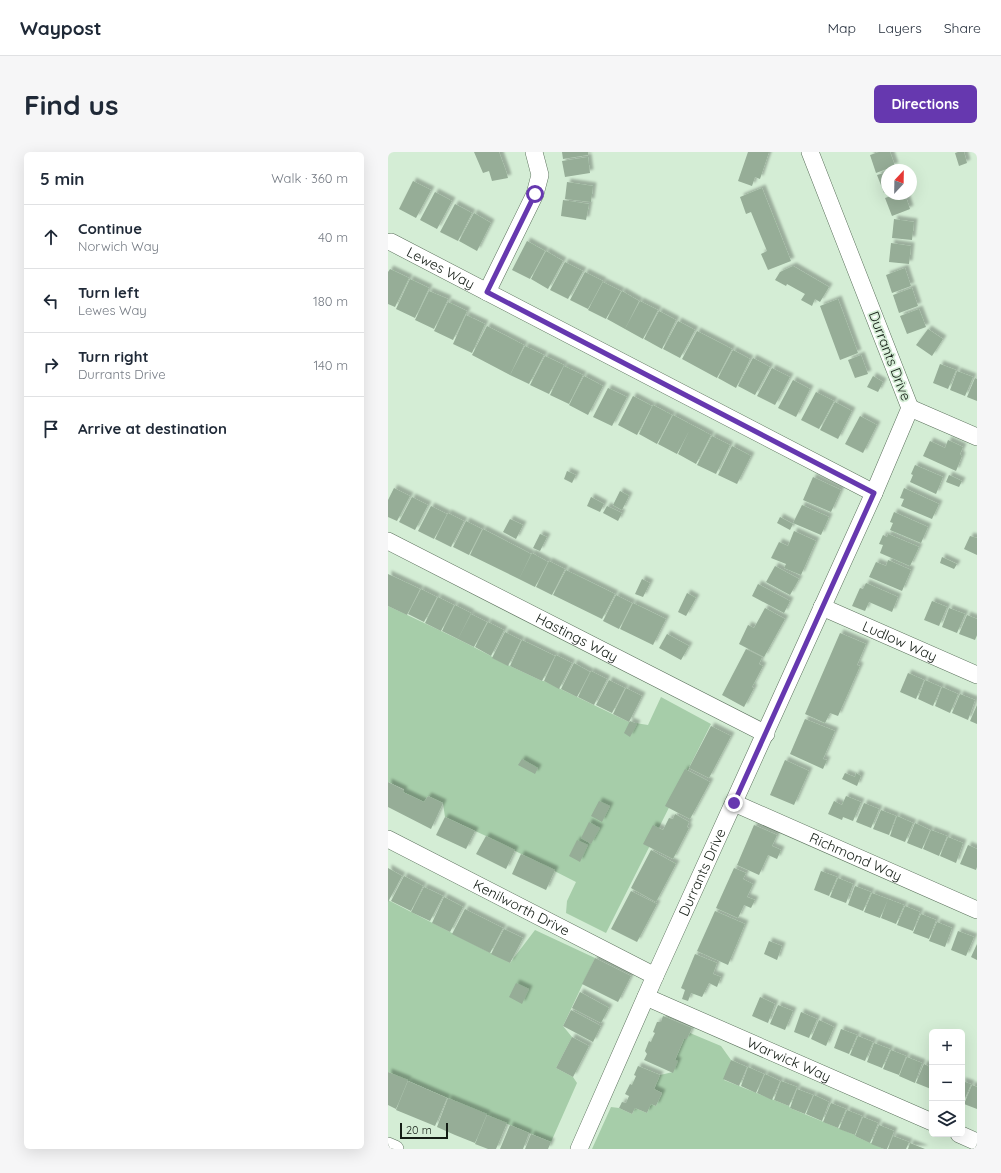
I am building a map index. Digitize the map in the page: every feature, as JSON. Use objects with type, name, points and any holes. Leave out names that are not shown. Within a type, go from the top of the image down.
[{"type":"street","points":[[487,292],[535,194],[540,175],[534,152]]},
{"type":"street","name":"Durrants Drive","points":[[580,1149],[655,976],[766,734],[874,493],[910,408],[810,152]]},
{"type":"street","name":"Lewes Way","points":[[391,242],[874,493]]},
{"type":"street","points":[[910,408],[977,437]]},
{"type":"street","name":"Hastings Way","points":[[388,541],[766,734]]},
{"type":"street","name":"Ludlow Way","points":[[822,607],[977,675]]},
{"type":"street","name":"Richmond Way","points":[[734,803],[977,910]]},
{"type":"street","name":"Kenilworth Drive","points":[[388,839],[655,976]]},
{"type":"street","name":"Warwick Way","points":[[646,997],[929,1121]]},
{"type":"street","points":[[965,1137],[977,1142]]},
{"type":"street","points":[[388,1146],[395,1149]]},
{"type":"green space","points":[[388,606],[493,658],[629,722],[648,725],[661,697],[711,724],[606,933],[566,913],[567,901],[576,882],[486,836],[445,817],[443,803],[428,796],[424,802],[403,792],[404,789],[388,782]]},
{"type":"green space","points":[[388,900],[510,963],[535,930],[595,958],[563,1026],[572,1037],[556,1068],[573,1077],[577,1083],[551,1142],[388,1072]]},
{"type":"green space","points":[[690,1033],[721,1046],[731,1060],[724,1080],[789,1106],[790,1108],[855,1135],[884,1149],[592,1149],[611,1107],[619,1108],[632,1114],[635,1108],[647,1113],[651,1104],[656,1106],[662,1093],[654,1089],[660,1075],[673,1072],[675,1060],[684,1039],[687,1038]]},
{"type":"building","points":[[474,152],[499,152],[508,178],[492,181],[489,171],[483,173]]},
{"type":"building","points":[[562,152],[588,152],[588,155],[563,159]]},
{"type":"building","points":[[748,152],[769,152],[760,179],[755,177],[752,186],[738,181]]},
{"type":"building","points":[[879,152],[890,152],[894,164],[881,164],[881,171],[876,173],[870,155]]},
{"type":"building","points":[[964,152],[967,163],[959,166],[955,153]]},
{"type":"building","points":[[588,157],[590,173],[565,177],[562,161]]},
{"type":"building","points":[[881,174],[881,185],[877,175]]},
{"type":"building","points":[[413,181],[431,190],[416,218],[399,209]]},
{"type":"building","points":[[567,182],[593,186],[591,202],[565,199]]},
{"type":"building","points":[[762,188],[791,261],[768,270],[761,254],[767,251],[751,212],[746,214],[740,197]]},
{"type":"building","points":[[435,192],[452,201],[437,229],[420,220]]},
{"type":"building","points":[[563,200],[589,204],[586,220],[561,216]]},
{"type":"building","points":[[886,200],[907,200],[910,209],[892,216]]},
{"type":"building","points":[[455,204],[472,213],[458,241],[440,232]]},
{"type":"building","points":[[474,213],[491,223],[477,251],[459,241]]},
{"type":"building","points":[[894,219],[914,222],[912,240],[892,238]]},
{"type":"building","points":[[527,241],[545,251],[530,279],[512,270]]},
{"type":"building","points":[[891,243],[911,246],[909,264],[889,262]]},
{"type":"building","points":[[546,251],[563,261],[548,289],[531,279]]},
{"type":"building","points":[[565,262],[583,271],[568,299],[550,290]]},
{"type":"building","points":[[793,266],[829,287],[820,302],[815,299],[812,306],[801,300],[805,294],[787,284],[786,286],[775,280],[780,272]]},
{"type":"building","points":[[905,268],[911,286],[892,293],[886,275]]},
{"type":"building","points":[[390,269],[409,278],[395,307],[388,304],[388,272]]},
{"type":"building","points":[[585,272],[603,281],[588,309],[570,300]]},
{"type":"building","points":[[410,279],[429,288],[415,318],[396,309]]},
{"type":"building","points":[[603,282],[621,291],[606,319],[588,310]]},
{"type":"building","points":[[912,288],[918,306],[899,313],[893,295]]},
{"type":"building","points":[[429,291],[448,299],[434,329],[415,320]]},
{"type":"building","points":[[622,291],[639,301],[625,329],[607,319]]},
{"type":"building","points":[[838,299],[858,353],[840,360],[820,306]]},
{"type":"building","points":[[640,301],[658,310],[643,339],[625,329]]},
{"type":"building","points":[[448,302],[467,311],[453,340],[434,331]]},
{"type":"building","points":[[919,309],[926,327],[907,334],[900,316]]},
{"type":"building","points":[[659,311],[676,320],[662,349],[644,339]]},
{"type":"building","points":[[466,315],[485,324],[472,353],[453,344]]},
{"type":"building","points":[[678,321],[695,330],[680,358],[663,349]]},
{"type":"building","points":[[487,326],[524,345],[510,375],[472,355]]},
{"type":"building","points":[[928,329],[943,339],[932,356],[916,345]]},
{"type":"building","points":[[697,331],[732,349],[717,378],[682,359]]},
{"type":"building","points":[[525,346],[544,355],[529,384],[510,375]]},
{"type":"building","points":[[733,350],[750,359],[736,388],[718,378]]},
{"type":"building","points":[[861,355],[868,374],[855,378],[848,360]]},
{"type":"building","points":[[545,356],[564,365],[549,394],[530,385]]},
{"type":"building","points":[[753,358],[770,367],[755,395],[738,386]]},
{"type":"building","points":[[940,364],[956,370],[948,389],[933,383]]},
{"type":"building","points":[[564,366],[583,375],[569,404],[550,395]]},
{"type":"building","points":[[772,368],[790,377],[775,405],[757,396]]},
{"type":"building","points":[[957,371],[973,377],[965,396],[950,390]]},
{"type":"building","points":[[584,376],[603,386],[588,415],[569,405]]},
{"type":"building","points":[[873,376],[883,382],[878,392],[867,387]]},
{"type":"building","points":[[975,378],[977,379],[977,401],[967,397]]},
{"type":"building","points":[[793,380],[810,389],[796,417],[778,408]]},
{"type":"building","points":[[608,388],[627,397],[612,426],[593,417]]},
{"type":"building","points":[[816,392],[834,401],[819,429],[801,420]]},
{"type":"building","points":[[633,396],[652,406],[637,435],[618,425]]},
{"type":"building","points":[[835,402],[852,411],[838,439],[820,430]]},
{"type":"building","points":[[653,405],[672,415],[657,444],[639,434]]},
{"type":"building","points":[[673,415],[711,435],[696,464],[678,454],[689,431],[677,454],[658,444]]},
{"type":"building","points":[[860,416],[877,425],[863,453],[845,444]]},
{"type":"building","points":[[712,436],[730,445],[716,474],[697,465]]},
{"type":"building","points":[[948,440],[963,447],[960,454],[962,456],[956,471],[923,456],[930,441],[945,448]]},
{"type":"building","points":[[732,446],[751,456],[737,484],[718,475]]},
{"type":"building","points":[[915,465],[943,477],[936,494],[910,482],[913,475],[911,474]]},
{"type":"building","points":[[567,471],[576,475],[572,483],[564,479]]},
{"type":"building","points":[[949,475],[962,481],[959,487],[946,482]]},
{"type":"building","points":[[813,477],[841,490],[831,512],[803,500]]},
{"type":"building","points":[[394,488],[410,496],[397,521],[388,517],[388,500]]},
{"type":"building","points":[[904,488],[939,504],[932,519],[901,506],[904,499],[900,498]]},
{"type":"building","points":[[620,491],[629,496],[622,510],[613,505]]},
{"type":"building","points":[[412,497],[428,505],[415,530],[399,522]]},
{"type":"building","points":[[591,497],[604,504],[600,512],[587,506]]},
{"type":"building","points":[[802,505],[829,517],[821,535],[793,523]]},
{"type":"building","points":[[431,506],[447,514],[434,539],[418,531]]},
{"type":"building","points":[[607,506],[622,513],[618,521],[603,513]]},
{"type":"building","points":[[894,512],[928,527],[921,543],[890,530],[893,523],[890,522]]},
{"type":"building","points":[[448,513],[464,521],[451,547],[435,539]]},
{"type":"building","points":[[780,517],[793,524],[790,530],[777,523]]},
{"type":"building","points":[[510,519],[523,525],[516,539],[503,532]]},
{"type":"building","points":[[466,521],[482,529],[469,555],[453,547]]},
{"type":"building","points":[[483,529],[531,554],[519,579],[470,555]]},
{"type":"building","points":[[794,531],[816,541],[801,575],[784,568],[786,564],[771,558],[779,542],[788,546]]},
{"type":"building","points":[[540,534],[547,537],[540,551],[533,548]]},
{"type":"building","points":[[888,534],[919,547],[910,566],[880,553],[883,545],[879,544],[883,535],[887,537]]},
{"type":"building","points":[[970,536],[977,538],[977,555],[964,549]]},
{"type":"building","points":[[532,553],[548,562],[535,587],[519,579]]},
{"type":"building","points":[[942,557],[957,564],[954,569],[940,563]]},
{"type":"building","points":[[888,560],[911,570],[902,591],[869,577],[876,562],[886,566]]},
{"type":"building","points":[[549,561],[565,569],[552,595],[536,587]]},
{"type":"building","points":[[775,566],[799,579],[790,595],[766,582]]},
{"type":"building","points":[[566,570],[615,594],[602,619],[553,595]]},
{"type":"building","points":[[388,574],[420,589],[407,615],[388,606]]},
{"type":"building","points":[[642,579],[650,583],[643,597],[635,594]]},
{"type":"building","points":[[866,583],[898,597],[892,612],[869,602],[865,611],[852,606],[860,588],[863,589]]},
{"type":"building","points":[[758,584],[790,601],[784,613],[752,596]]},
{"type":"building","points":[[421,589],[437,597],[424,622],[408,614]]},
{"type":"building","points":[[687,593],[696,598],[686,616],[678,612]]},
{"type":"building","points":[[616,595],[632,603],[619,629],[603,621]]},
{"type":"building","points":[[438,597],[454,605],[441,631],[425,623]]},
{"type":"building","points":[[932,601],[947,607],[939,626],[924,620]]},
{"type":"building","points":[[633,603],[666,619],[653,645],[620,629]]},
{"type":"building","points":[[455,605],[471,613],[458,639],[442,631]]},
{"type":"building","points":[[765,608],[785,619],[764,657],[739,644],[748,625],[754,628]]},
{"type":"building","points":[[949,608],[965,614],[957,633],[942,627]]},
{"type":"building","points":[[471,614],[487,622],[474,647],[458,639]]},
{"type":"building","points":[[967,615],[977,619],[977,635],[975,640],[959,634]]},
{"type":"building","points":[[488,622],[504,630],[491,656],[475,647]]},
{"type":"building","points":[[505,632],[521,640],[508,666],[492,658]]},
{"type":"building","points":[[840,633],[866,644],[857,665],[860,666],[838,716],[830,713],[825,723],[805,714]]},
{"type":"building","points":[[667,634],[689,646],[681,660],[659,648]]},
{"type":"building","points":[[522,640],[555,656],[542,681],[510,666]]},
{"type":"building","points":[[746,649],[762,657],[759,664],[763,666],[744,707],[722,695]]},
{"type":"building","points":[[556,655],[572,663],[559,689],[544,681]]},
{"type":"building","points":[[574,663],[590,672],[577,697],[561,689]]},
{"type":"building","points":[[591,671],[607,679],[594,705],[578,697]]},
{"type":"building","points":[[908,673],[924,680],[916,699],[900,692]]},
{"type":"building","points":[[609,680],[625,688],[612,713],[596,705]]},
{"type":"building","points":[[925,680],[941,687],[933,706],[918,699]]},
{"type":"building","points":[[942,687],[958,694],[950,713],[935,706]]},
{"type":"building","points":[[626,688],[642,696],[629,722],[613,714]]},
{"type":"building","points":[[960,694],[975,700],[968,720],[952,713]]},
{"type":"building","points":[[977,705],[977,724],[970,721]]},
{"type":"building","points":[[805,719],[835,731],[823,759],[827,760],[823,769],[790,754]]},
{"type":"building","points":[[630,721],[637,724],[630,737],[624,733]]},
{"type":"building","points":[[711,726],[731,736],[709,778],[689,768]]},
{"type":"building","points":[[522,759],[538,768],[535,774],[518,765]]},
{"type":"building","points":[[785,760],[809,771],[794,805],[770,795]]},
{"type":"building","points":[[685,769],[710,782],[690,819],[665,806]]},
{"type":"building","points":[[845,773],[855,777],[856,773],[861,776],[857,786],[842,779]]},
{"type":"building","points":[[388,782],[404,790],[403,792],[424,802],[428,796],[443,803],[431,829],[388,807]]},
{"type":"building","points":[[846,796],[861,802],[853,821],[843,817],[842,820],[828,814],[834,801],[842,805]]},
{"type":"building","points":[[599,801],[610,806],[602,822],[591,816]]},
{"type":"building","points":[[864,803],[879,809],[871,828],[856,822]]},
{"type":"building","points":[[881,810],[896,816],[889,835],[873,829]]},
{"type":"building","points":[[675,814],[689,822],[687,827],[689,828],[673,859],[643,844],[653,825],[663,830],[669,818],[673,819]]},
{"type":"building","points":[[897,816],[913,823],[905,842],[890,836]]},
{"type":"building","points":[[445,817],[475,831],[466,849],[436,835]]},
{"type":"building","points":[[589,822],[600,828],[591,844],[581,838]]},
{"type":"building","points":[[915,823],[930,830],[922,849],[907,843]]},
{"type":"building","points":[[754,825],[777,835],[772,846],[781,850],[777,859],[768,855],[759,875],[737,865]]},
{"type":"building","points":[[931,830],[947,836],[939,856],[923,849]]},
{"type":"building","points":[[486,836],[515,850],[506,869],[476,854]]},
{"type":"building","points":[[948,837],[963,843],[956,863],[940,856]]},
{"type":"building","points":[[577,840],[588,845],[580,862],[569,856]]},
{"type":"building","points":[[968,845],[977,849],[976,870],[960,864]]},
{"type":"building","points":[[651,850],[676,864],[656,902],[631,888]]},
{"type":"building","points":[[521,854],[555,870],[546,890],[512,874]]},
{"type":"building","points":[[388,868],[402,876],[388,902]]},
{"type":"building","points":[[734,868],[746,873],[743,879],[753,884],[747,897],[755,900],[751,908],[744,905],[738,918],[716,908]]},
{"type":"building","points":[[821,871],[837,877],[829,896],[814,890]]},
{"type":"building","points":[[404,876],[423,886],[411,911],[391,901]]},
{"type":"building","points":[[838,878],[853,884],[846,903],[830,897]]},
{"type":"building","points":[[855,886],[871,892],[863,911],[848,905]]},
{"type":"building","points":[[424,887],[443,896],[430,921],[411,912]]},
{"type":"building","points":[[631,891],[657,904],[637,942],[611,929]]},
{"type":"building","points":[[872,893],[888,899],[880,918],[864,912]]},
{"type":"building","points":[[444,897],[463,907],[450,932],[432,923]]},
{"type":"building","points":[[888,899],[904,905],[896,924],[881,918]]},
{"type":"building","points":[[905,906],[920,912],[913,931],[897,925]]},
{"type":"building","points":[[465,909],[503,928],[490,953],[452,934]]},
{"type":"building","points":[[715,911],[745,924],[728,965],[697,951]]},
{"type":"building","points":[[921,914],[936,920],[929,939],[913,933]]},
{"type":"building","points":[[937,922],[952,928],[945,947],[929,941]]},
{"type":"building","points":[[504,929],[523,938],[510,963],[491,954]]},
{"type":"building","points":[[958,931],[974,937],[966,956],[951,950]]},
{"type":"building","points":[[769,941],[782,946],[777,960],[764,954]]},
{"type":"building","points":[[977,944],[977,960],[971,957]]},
{"type":"building","points":[[695,954],[717,963],[713,974],[721,977],[717,987],[709,983],[702,997],[691,993],[688,1001],[682,999],[685,990],[681,988]]},
{"type":"building","points":[[595,958],[631,976],[618,1002],[582,984]]},
{"type":"building","points":[[516,983],[529,989],[522,1004],[509,997]]},
{"type":"building","points":[[580,992],[609,1008],[601,1023],[572,1008]]},
{"type":"building","points":[[760,997],[775,1004],[768,1023],[752,1016]]},
{"type":"building","points":[[778,1005],[793,1011],[785,1030],[770,1024]]},
{"type":"building","points":[[571,1010],[601,1026],[593,1042],[563,1026]]},
{"type":"building","points":[[801,1012],[817,1019],[809,1038],[794,1032]]},
{"type":"building","points":[[663,1016],[692,1028],[687,1039],[684,1039],[675,1060],[678,1061],[673,1073],[644,1060],[647,1054],[645,1051],[649,1041],[651,1042],[655,1033],[653,1032],[657,1022],[661,1022]]},
{"type":"building","points":[[819,1020],[834,1027],[826,1046],[811,1039]]},
{"type":"building","points":[[841,1029],[857,1035],[849,1054],[834,1048]]},
{"type":"building","points":[[858,1036],[873,1042],[865,1061],[850,1055]]},
{"type":"building","points":[[572,1037],[589,1046],[573,1077],[556,1068]]},
{"type":"building","points":[[874,1043],[890,1049],[882,1068],[867,1062]]},
{"type":"building","points":[[891,1050],[906,1056],[899,1075],[883,1069]]},
{"type":"building","points":[[907,1057],[922,1063],[915,1083],[899,1076]]},
{"type":"building","points":[[731,1060],[747,1067],[739,1086],[723,1079]]},
{"type":"building","points":[[924,1064],[929,1066],[929,1088],[916,1083]]},
{"type":"building","points":[[638,1066],[660,1075],[654,1089],[662,1093],[656,1106],[651,1104],[647,1113],[635,1108],[632,1114],[619,1108],[622,1102],[626,1103],[629,1096],[625,1094],[630,1084],[632,1085]]},
{"type":"building","points":[[748,1067],[764,1074],[756,1093],[741,1086]]},
{"type":"building","points":[[388,1072],[408,1080],[396,1109],[388,1105]]},
{"type":"building","points":[[765,1074],[780,1081],[772,1100],[757,1093]]},
{"type":"building","points":[[408,1081],[447,1098],[435,1126],[396,1110]]},
{"type":"building","points":[[781,1081],[797,1087],[789,1106],[774,1100]]},
{"type":"building","points":[[965,1082],[971,1084],[965,1098]]},
{"type":"building","points":[[972,1085],[977,1087],[977,1109],[965,1104]]},
{"type":"building","points":[[797,1089],[813,1095],[805,1114],[790,1108]]},
{"type":"building","points":[[814,1095],[829,1102],[822,1121],[806,1114]]},
{"type":"building","points":[[448,1098],[487,1114],[475,1143],[437,1127]]},
{"type":"building","points":[[831,1103],[846,1109],[838,1128],[823,1122]]},
{"type":"building","points":[[847,1110],[862,1116],[855,1135],[839,1129]]},
{"type":"building","points":[[487,1115],[507,1123],[496,1149],[488,1149],[475,1144]]},
{"type":"building","points":[[863,1117],[878,1123],[870,1143],[855,1136]]},
{"type":"building","points":[[510,1125],[529,1133],[523,1149],[500,1149]]},
{"type":"building","points":[[879,1125],[894,1131],[887,1149],[871,1144]]},
{"type":"building","points":[[531,1134],[551,1142],[548,1149],[525,1149]]},
{"type":"building","points":[[893,1136],[909,1142],[906,1149],[888,1149]]},
{"type":"building","points":[[910,1143],[925,1149],[908,1149]]},
{"type":"route","points":[[535,194],[487,292],[874,493],[734,803]]}]
